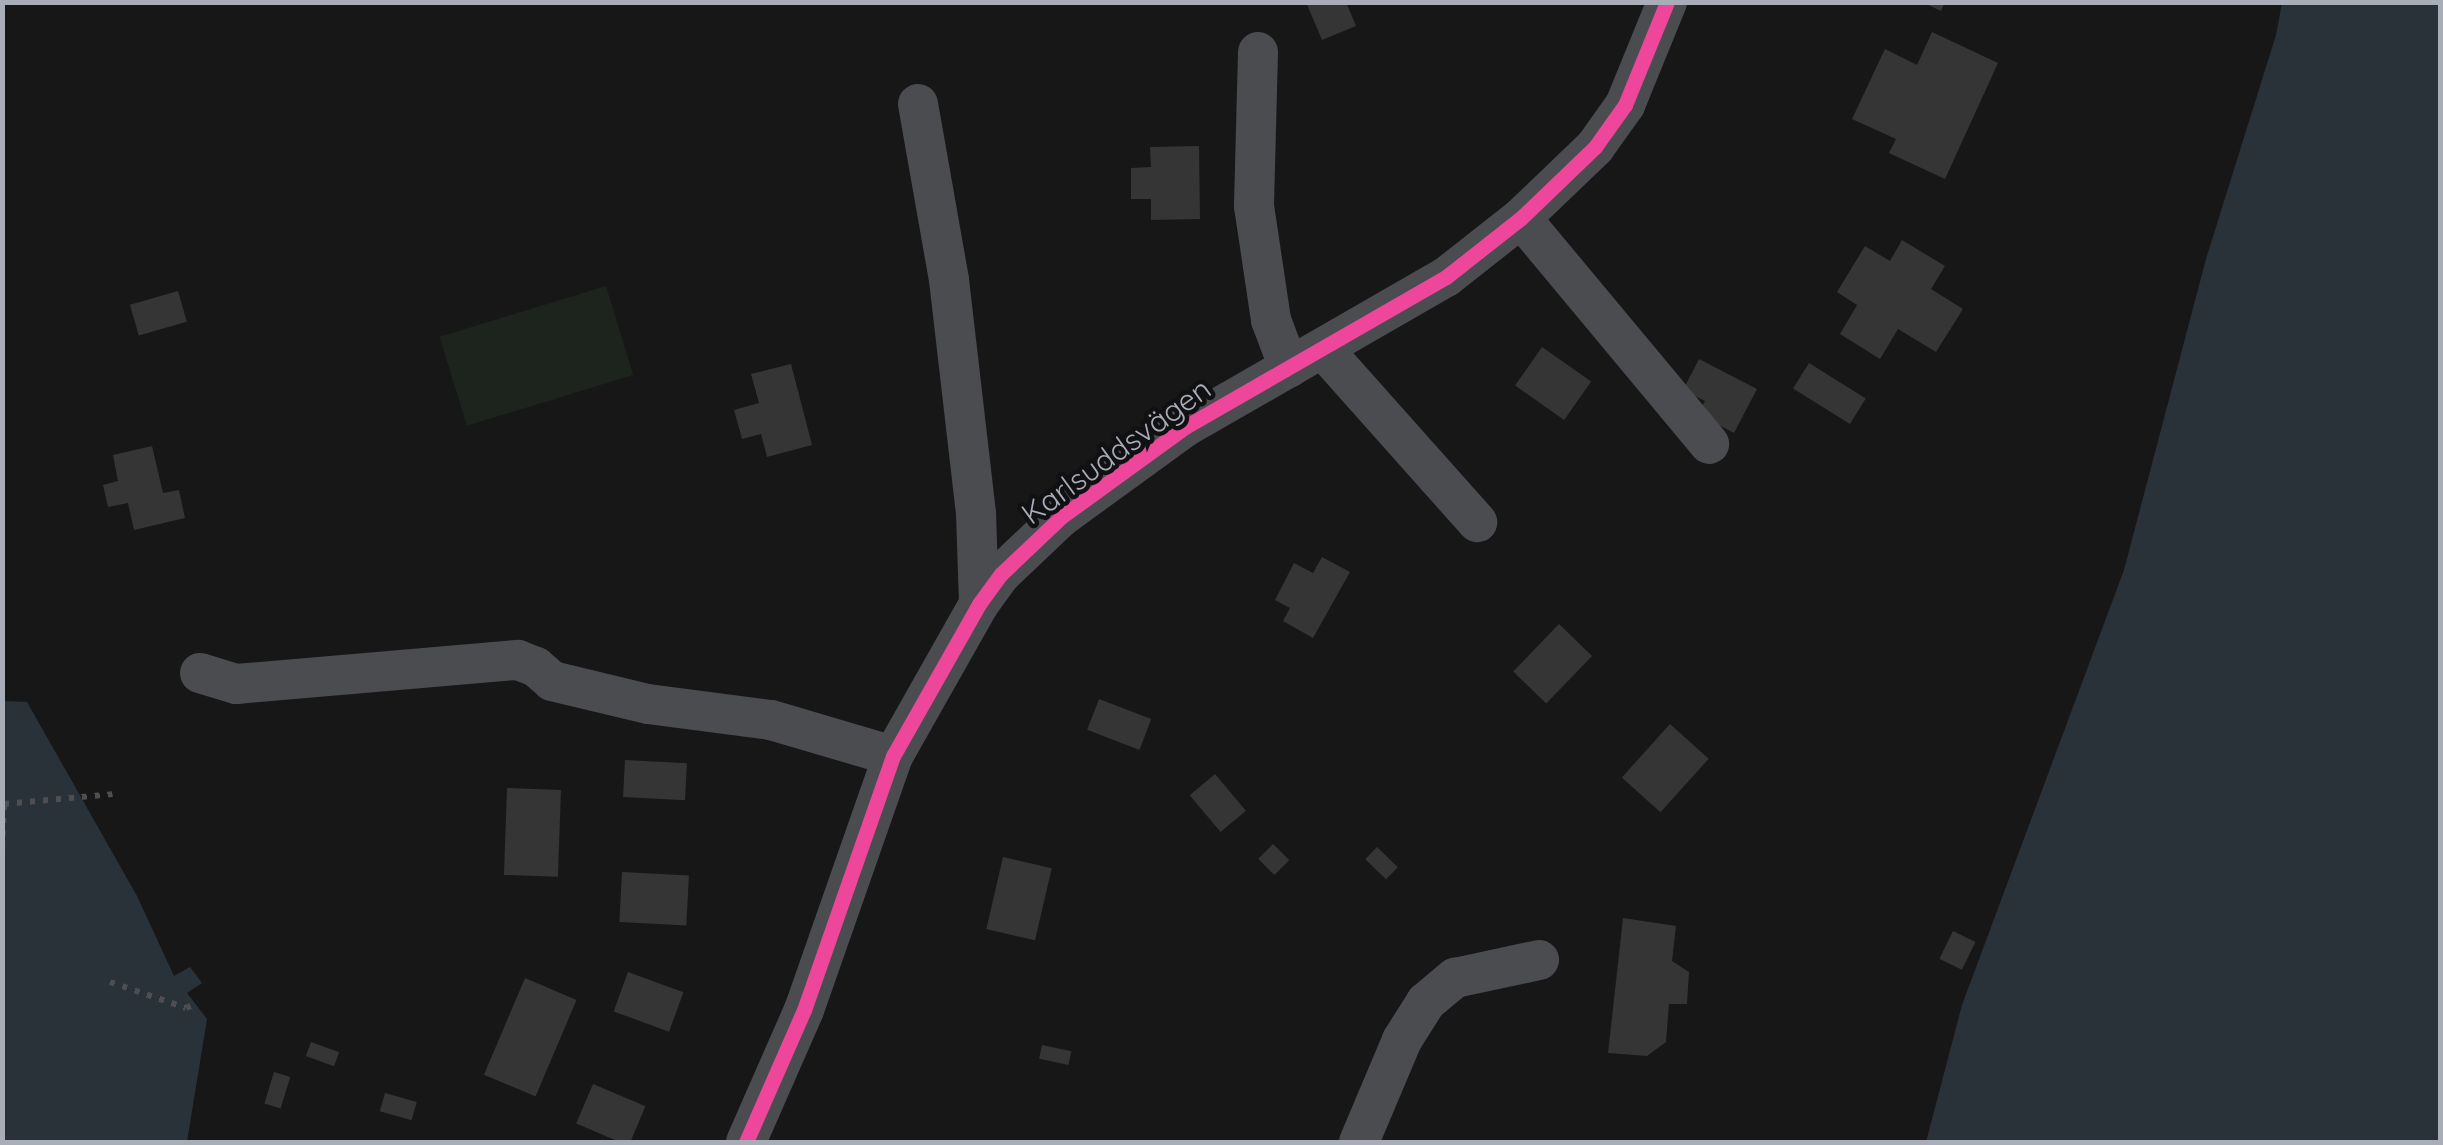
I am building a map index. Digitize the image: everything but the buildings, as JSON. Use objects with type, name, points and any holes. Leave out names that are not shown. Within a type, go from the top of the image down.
[{"type":"street","name":"Karlsuddsvägen","points":[[746,1142],[804,1010],[893,756],[979,604],[1001,574],[1062,517],[1185,427],[1446,277],[1521,218],[1595,147],[1625,105],[1667,2]]},
{"type":"street","points":[[1258,52],[1254,206],[1272,320],[1306,359],[1476,522]]},
{"type":"street","name":"Karlsuddsvägen","points":[[918,104],[954,319],[976,513],[979,604]]},
{"type":"street","points":[[1521,218],[1709,444]]},
{"type":"street","points":[[200,673],[236,684],[518,660],[536,666],[552,681],[648,704],[771,720],[893,756]]},
{"type":"street","points":[[1359,1142],[1402,1040],[1426,1002],[1455,978],[1539,960]]},
{"type":"path","points":[[2,850],[4,804],[113,794]]},
{"type":"path","points":[[110,982],[186,1008],[198,1003]]},
{"type":"shaded area","points":[[2282,3],[2440,3],[2440,1142],[1926,1142],[1962,1005],[2124,570],[2206,259],[2276,35]]},
{"type":"shaded area","points":[[606,286],[633,375],[467,426],[440,337]]},
{"type":"shaded area","points":[[3,701],[27,702],[137,896],[174,976],[190,967],[202,983],[187,993],[207,1019],[187,1142],[3,1142]]},
{"type":"cycle path","points":[[746,1142],[804,1010],[893,756],[979,604],[1001,574],[1061,517],[1185,427],[1446,277],[1521,218],[1595,147],[1625,105],[1667,2]]}]
